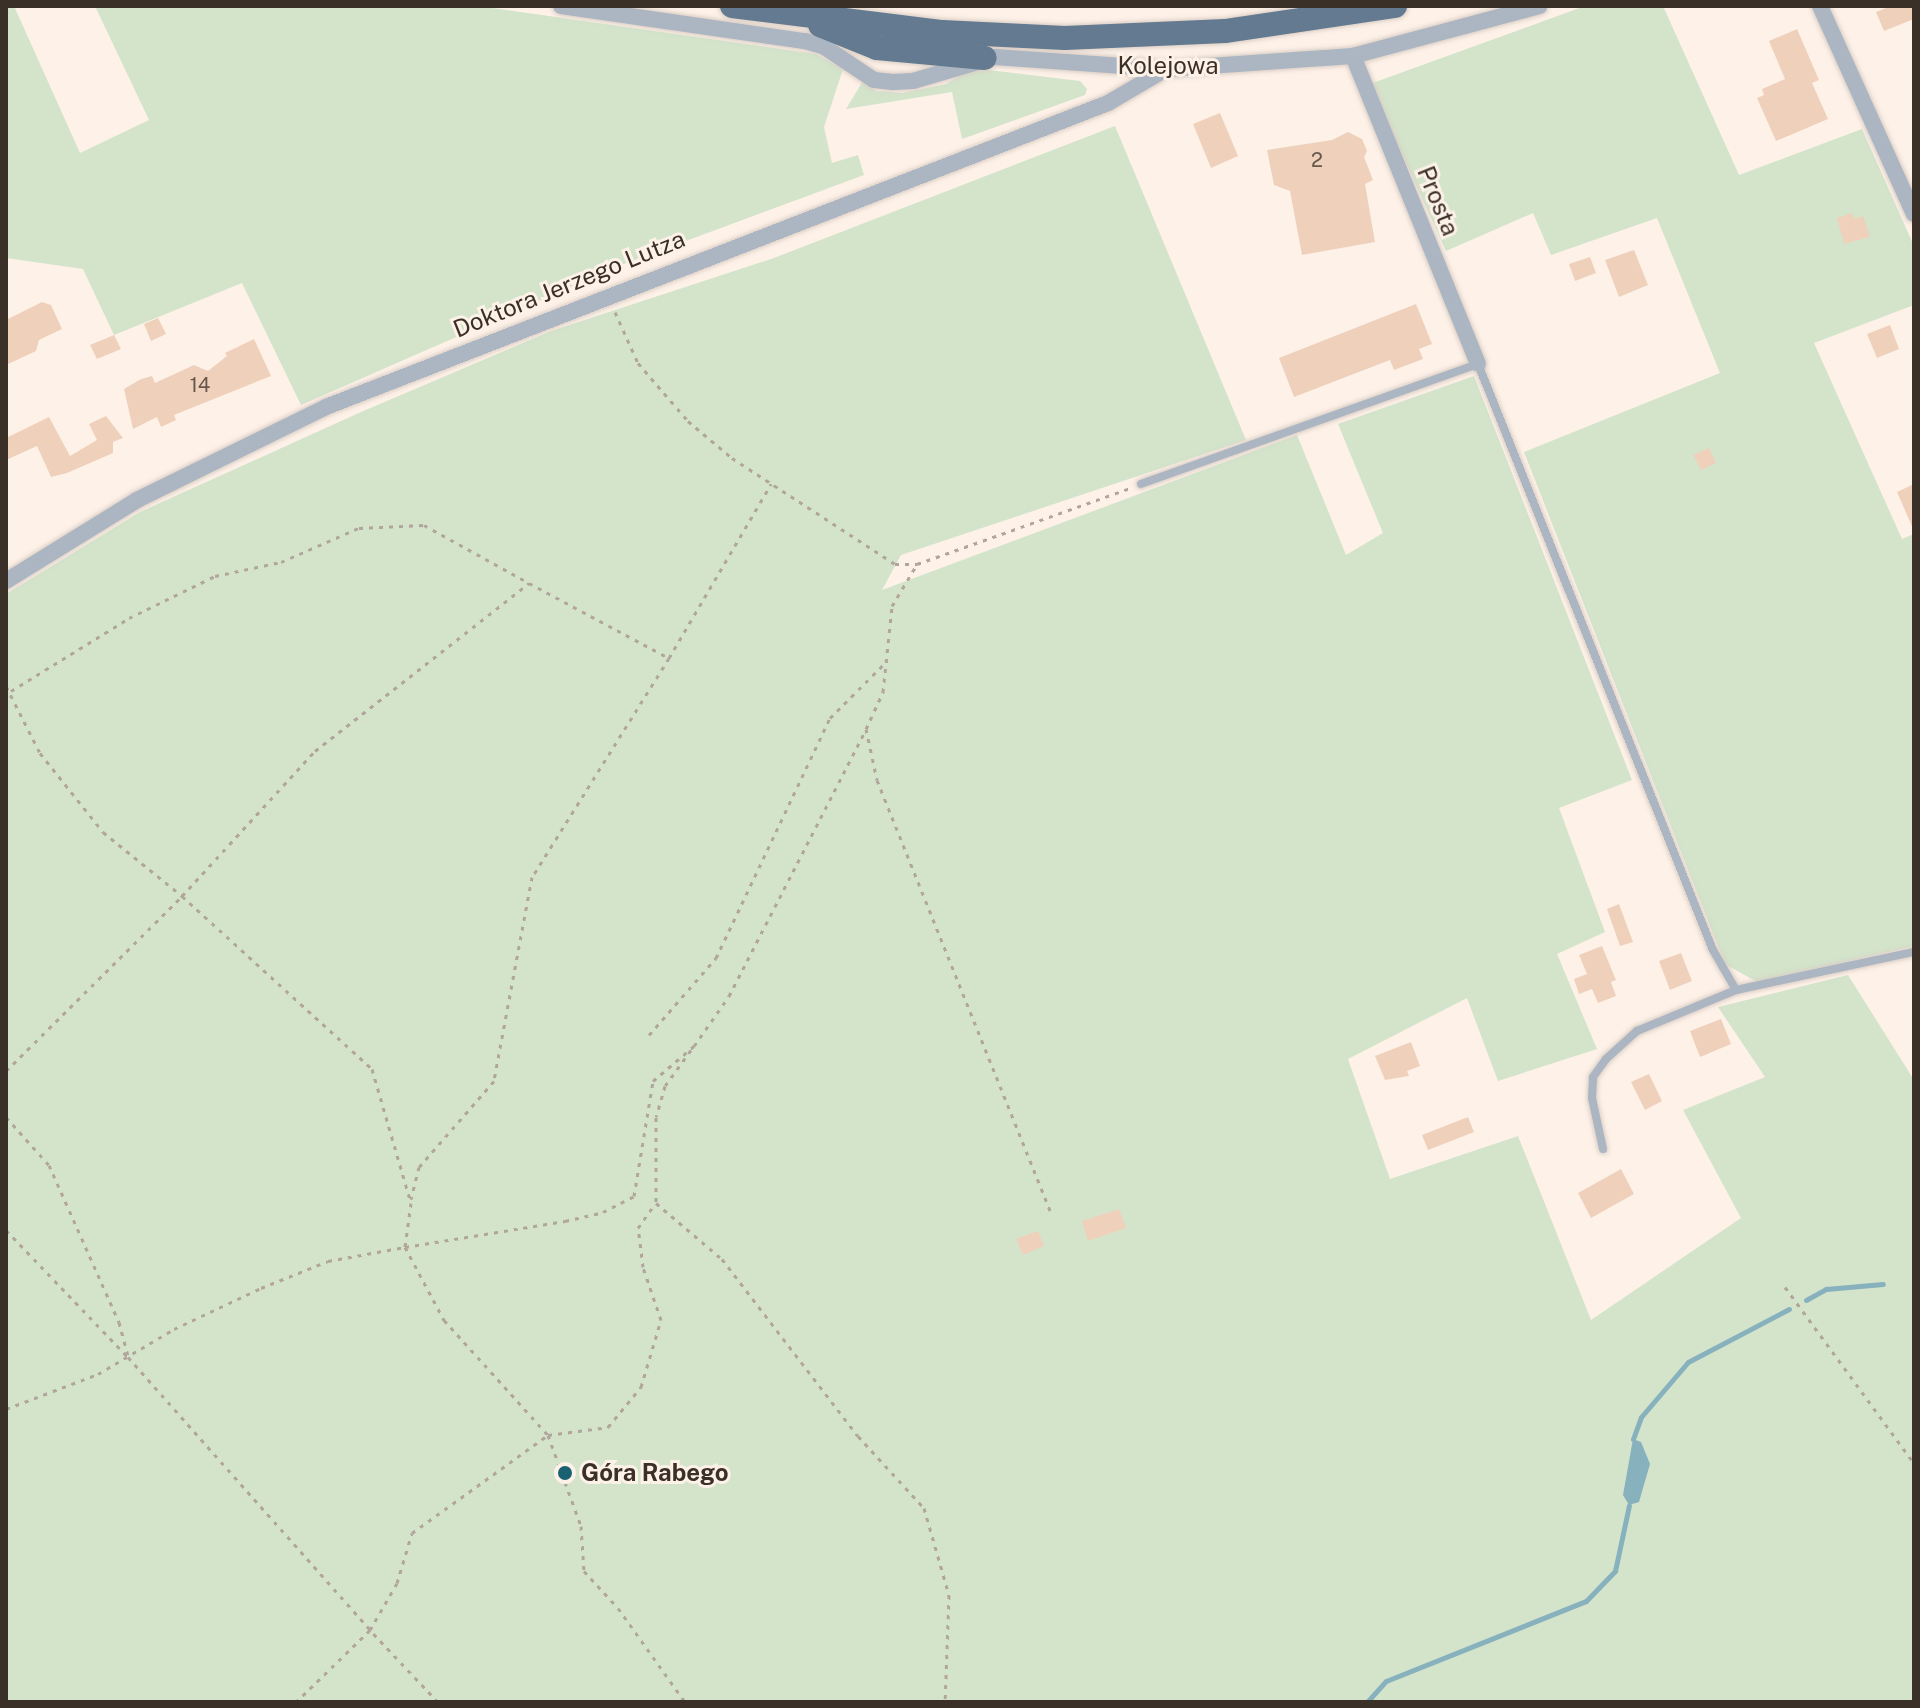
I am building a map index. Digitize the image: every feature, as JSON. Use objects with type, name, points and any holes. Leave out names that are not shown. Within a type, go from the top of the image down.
[{"type":"highway","name":"Kolejowa","points":[[732,6],[804,28],[1106,37],[1255,28],[1395,6]]},
{"type":"highway","points":[[804,28],[860,45],[985,58]]},
{"type":"street","points":[[561,6],[804,28]]},
{"type":"street","name":"Kolejowa","points":[[985,58],[1166,69],[1353,56],[1539,6]]},
{"type":"street","points":[[1820,6],[1914,214]]},
{"type":"street","name":"Prosta","points":[[1353,56],[1478,364]]},
{"type":"street","name":"Doktora Jerzego Lutza","points":[[6,581],[213,459],[326,407],[607,293],[1108,103],[1166,69]]},
{"type":"lane","points":[[1141,484],[1478,364],[1713,950],[1736,990]]},
{"type":"lane","points":[[1603,1149],[1592,1098],[1593,1077],[1606,1059],[1637,1031],[1736,990],[1914,952]]},
{"type":"path","points":[[607,293],[638,363],[663,396],[732,458],[895,564],[917,564],[1141,484]]},
{"type":"path","points":[[685,1702],[618,1608],[584,1571],[581,1526],[548,1435],[444,1320],[405,1247],[419,1167],[494,1081],[532,877],[669,658],[771,484]]},
{"type":"path","points":[[9,692],[129,618],[215,576],[281,562],[359,528],[424,525],[669,658]]},
{"type":"path","points":[[296,1702],[370,1630],[397,1583],[412,1533],[548,1435],[608,1427],[641,1387],[661,1320],[643,1267],[638,1228],[656,1203],[656,1117],[665,1086],[729,996],[866,729],[883,692],[892,606],[917,564]]},
{"type":"path","points":[[6,1071],[182,896],[315,751],[529,583]]},
{"type":"path","points":[[649,1035],[716,958],[830,718],[887,661]]},
{"type":"path","points":[[6,686],[40,753],[103,832],[182,896],[372,1069],[411,1203]]},
{"type":"path","points":[[866,729],[877,780],[1052,1216]]},
{"type":"path","points":[[6,1409],[98,1374],[174,1329],[314,1266],[405,1247],[565,1221],[603,1212],[634,1196],[653,1081],[694,1046]]},
{"type":"path","points":[[6,1117],[49,1165],[119,1322],[128,1357]]},
{"type":"path","points":[[656,1203],[722,1259],[858,1436],[924,1508],[949,1595],[945,1702]]},
{"type":"path","points":[[6,1230],[128,1357],[370,1630],[438,1702]]},
{"type":"path","points":[[1785,1287],[1914,1463]]},
{"type":"green space","points":[[6,6],[14,6],[80,153],[149,120],[95,6],[478,6],[816,54],[843,69],[824,127],[832,163],[858,155],[864,175],[621,265],[301,405],[242,283],[114,335],[83,269],[6,258]]},
{"type":"green space","points":[[1585,6],[1663,6],[1739,175],[1862,129],[1914,246],[1914,305],[1814,343],[1902,539],[1914,534],[1914,946],[1757,982],[1725,964],[1524,452],[1720,373],[1657,218],[1551,255],[1533,213],[1446,251],[1370,84]]},
{"type":"green space","points":[[971,68],[1080,81],[1087,89],[1085,95],[962,139],[952,92],[846,109],[863,81],[876,91],[902,93],[946,84]]},
{"type":"green space","points":[[1115,126],[1246,440],[901,555],[882,590],[1297,435],[1346,555],[1383,533],[1338,424],[1474,376],[1632,780],[1559,808],[1605,932],[1557,954],[1597,1049],[1498,1081],[1467,998],[1348,1059],[1390,1179],[1518,1136],[1591,1320],[1741,1218],[1683,1110],[1765,1077],[1718,1007],[1848,975],[1914,1080],[1914,1702],[6,1702],[6,594],[140,512],[361,412],[551,331],[774,258]]},
{"type":"water","points":[[1633,1439],[1641,1442],[1650,1464],[1639,1502],[1629,1505],[1623,1495]]},
{"type":"building","points":[[1891,6],[1914,6],[1914,19],[1884,31],[1876,12]]},
{"type":"building","points":[[1797,29],[1819,80],[1812,83],[1828,119],[1776,141],[1757,98],[1764,95],[1762,89],[1785,79],[1769,41]]},
{"type":"building","points":[[1220,113],[1238,156],[1211,168],[1193,124]]},
{"type":"building","points":[[1348,132],[1362,139],[1367,151],[1364,157],[1373,180],[1365,184],[1375,242],[1302,255],[1290,191],[1274,185],[1267,150],[1332,140]]},
{"type":"building","points":[[1852,213],[1854,219],[1863,216],[1870,237],[1844,244],[1837,218]]},
{"type":"building","points":[[1634,250],[1648,285],[1619,297],[1605,260]]},
{"type":"building","points":[[1590,257],[1596,273],[1575,281],[1569,264]]},
{"type":"building","points":[[42,302],[51,305],[62,329],[39,340],[36,351],[6,365],[6,320]]},
{"type":"building","points":[[1416,304],[1432,344],[1419,349],[1423,359],[1394,370],[1390,360],[1294,397],[1279,358]]},
{"type":"building","points":[[158,318],[166,334],[151,341],[144,324]]},
{"type":"building","points":[[1890,325],[1899,349],[1877,358],[1867,334]]},
{"type":"building","points":[[114,335],[121,349],[97,359],[90,345]]},
{"type":"building","points":[[254,339],[271,376],[174,415],[176,420],[161,427],[157,417],[133,429],[124,389],[152,376],[155,383],[194,365],[208,371],[227,356],[225,353]]},
{"type":"building","points":[[106,416],[123,438],[113,442],[113,453],[51,477],[37,446],[6,460],[6,438],[49,417],[70,456],[97,440],[89,424]]},
{"type":"building","points":[[1709,448],[1716,463],[1701,470],[1693,455]]},
{"type":"building","points":[[1914,484],[1914,531],[1897,492]]},
{"type":"building","points":[[1619,904],[1633,942],[1620,946],[1607,909]]},
{"type":"building","points":[[1602,946],[1616,980],[1611,982],[1616,996],[1598,1003],[1592,989],[1579,994],[1574,979],[1587,974],[1579,955]]},
{"type":"building","points":[[1681,953],[1692,981],[1670,990],[1659,961]]},
{"type":"building","points":[[1721,1019],[1731,1044],[1700,1057],[1690,1031]]},
{"type":"building","points":[[1411,1042],[1420,1066],[1407,1071],[1409,1076],[1385,1080],[1375,1056]]},
{"type":"building","points":[[1649,1074],[1662,1101],[1645,1110],[1631,1082]]},
{"type":"building","points":[[1468,1117],[1474,1132],[1428,1150],[1422,1135]]},
{"type":"building","points":[[1621,1169],[1634,1194],[1591,1218],[1578,1193]]},
{"type":"building","points":[[1119,1209],[1126,1228],[1088,1241],[1082,1221]]},
{"type":"building","points":[[1038,1231],[1044,1246],[1023,1255],[1016,1239]]},
{"type":"waterway","points":[[1806,1300],[1826,1289],[1883,1284]]},
{"type":"waterway","points":[[1633,1439],[1641,1417],[1688,1362],[1789,1309]]},
{"type":"waterway","points":[[1367,1702],[1386,1681],[1586,1601],[1615,1571],[1629,1505]]},
{"type":"place","name":"Góra Rabego","points":[[565,1473]]}]
